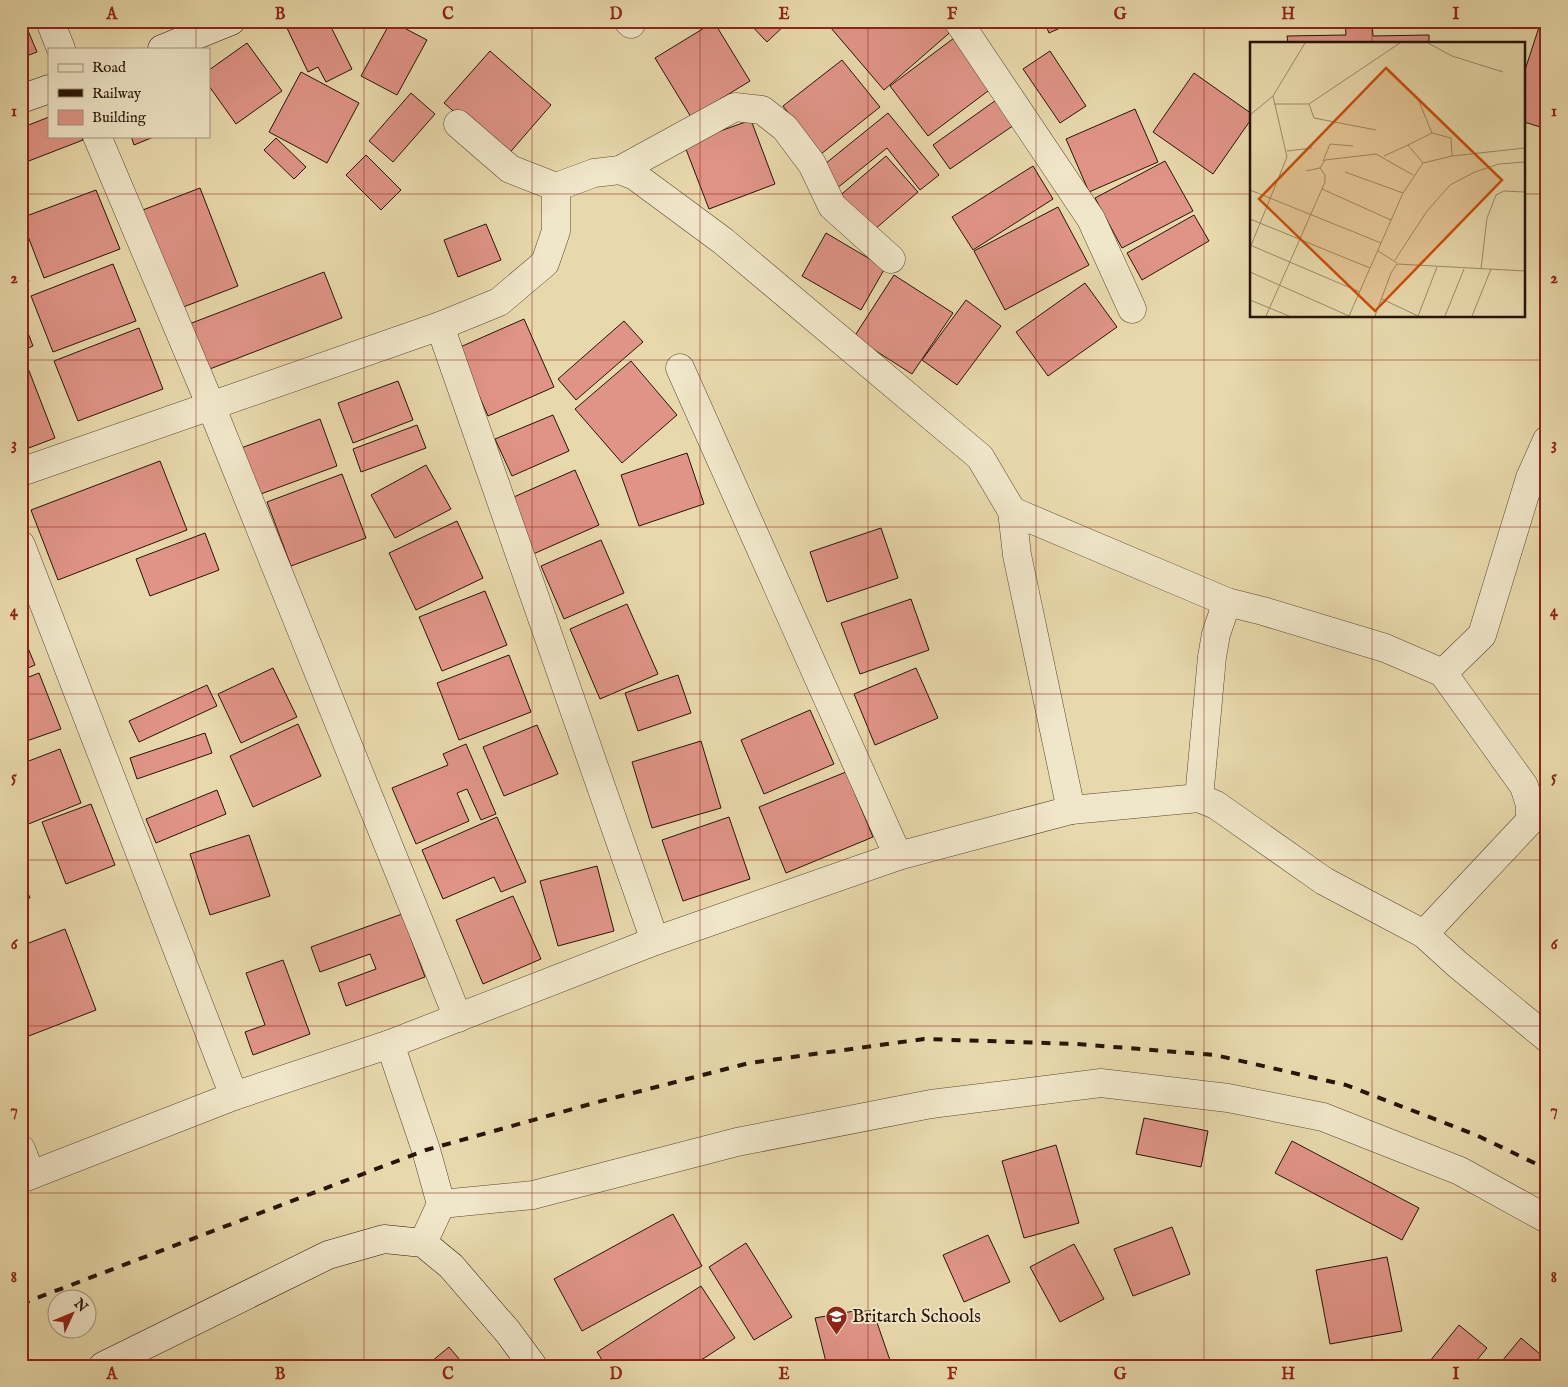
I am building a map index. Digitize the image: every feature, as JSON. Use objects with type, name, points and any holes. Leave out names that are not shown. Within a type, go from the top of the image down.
[{"type":"street","points":[[50,21],[61,48]]},
{"type":"street","points":[[164,48],[231,21]]},
{"type":"street","points":[[958,21],[1091,219],[1132,309]]},
{"type":"street","points":[[21,99],[48,89]]},
{"type":"street","points":[[458,124],[510,169],[556,187],[594,173],[620,170],[736,107],[762,110],[785,128],[812,164],[832,206],[891,259]]},
{"type":"street","points":[[98,138],[211,406],[458,1018]]},
{"type":"street","points":[[620,170],[635,176],[723,241],[980,457],[1012,511],[1017,555],[1071,810]]},
{"type":"street","points":[[21,472],[440,326],[499,302],[545,264],[556,231],[556,187]]},
{"type":"street","points":[[440,326],[655,941]]},
{"type":"street","points":[[680,368],[898,856]]},
{"type":"street","points":[[1443,673],[1482,636],[1530,478],[1547,440]]},
{"type":"street","points":[[1012,511],[1227,602],[1385,648],[1443,673],[1524,786],[1530,805],[1530,821],[1424,934]]},
{"type":"street","points":[[21,545],[234,1096]]},
{"type":"street","points":[[1199,798],[1212,657],[1216,634],[1227,602]]},
{"type":"street","points":[[21,1150],[26,1177],[234,1096],[390,1044],[655,941],[898,856],[1071,810],[1199,798],[1216,805],[1324,881],[1424,934],[1457,964],[1547,1038]]},
{"type":"street","points":[[390,1044],[426,1150],[440,1204],[423,1243]]},
{"type":"street","points":[[440,1204],[533,1195],[737,1142],[931,1104],[1101,1083],[1228,1098],[1323,1117],[1460,1171],[1547,1218]]},
{"type":"street","points":[[111,1364],[328,1255],[384,1239],[423,1243],[451,1266],[508,1332],[533,1366]]},
{"type":"building","points":[[21,21],[24,21],[37,52],[21,58]]},
{"type":"building","points":[[296,21],[328,21],[352,69],[326,82],[318,67],[308,72],[286,26]]},
{"type":"building","points":[[391,21],[427,40],[397,95],[361,76]]},
{"type":"building","points":[[747,21],[789,21],[767,42]]},
{"type":"building","points":[[825,21],[949,21],[955,28],[884,90]]},
{"type":"building","points":[[1044,21],[1076,21],[1049,33]]},
{"type":"building","points":[[1345,21],[1372,21],[1373,36],[1429,35],[1429,42],[1288,42],[1287,36],[1346,35]]},
{"type":"building","points":[[1541,21],[1547,21],[1547,129],[1526,123],[1526,67]]},
{"type":"building","points":[[714,22],[750,81],[691,117],[655,58]]},
{"type":"building","points":[[958,35],[996,85],[928,136],[890,86]]},
{"type":"building","points":[[247,43],[282,91],[236,124],[210,87],[210,69]]},
{"type":"building","points":[[490,51],[551,105],[506,157],[444,103]]},
{"type":"building","points":[[1050,51],[1086,106],[1060,123],[1023,69]]},
{"type":"building","points":[[842,60],[880,107],[821,154],[783,106]]},
{"type":"building","points":[[301,72],[359,103],[327,163],[269,132]]},
{"type":"building","points":[[1194,73],[1250,113],[1250,121],[1213,174],[1153,132]]},
{"type":"building","points":[[411,93],[435,114],[393,162],[369,141]]},
{"type":"building","points":[[999,98],[1017,123],[950,169],[933,145]]},
{"type":"building","points":[[1135,109],[1158,162],[1089,192],[1066,139]]},
{"type":"building","points":[[888,113],[939,175],[920,190],[887,148],[836,189],[820,168]]},
{"type":"building","points":[[48,117],[48,138],[82,138],[83,140],[21,164],[21,128]]},
{"type":"building","points":[[751,120],[775,184],[709,209],[684,144]]},
{"type":"building","points":[[132,138],[151,138],[134,145]]},
{"type":"building","points":[[276,138],[306,167],[294,179],[264,150]]},
{"type":"building","points":[[366,155],[401,190],[381,210],[346,175]]},
{"type":"building","points":[[886,156],[918,192],[867,236],[836,199]]},
{"type":"building","points":[[1165,161],[1193,211],[1122,248],[1095,198]]},
{"type":"building","points":[[1033,166],[1053,199],[973,250],[952,217]]},
{"type":"building","points":[[200,188],[238,286],[173,311],[135,213]]},
{"type":"building","points":[[96,190],[120,249],[44,278],[21,218]]},
{"type":"building","points":[[1058,207],[1089,265],[1005,310],[974,251]]},
{"type":"building","points":[[1194,215],[1209,241],[1142,280],[1127,253]]},
{"type":"building","points":[[486,224],[501,260],[458,277],[444,240]]},
{"type":"building","points":[[826,233],[885,268],[861,310],[802,276]]},
{"type":"building","points":[[21,261],[29,281],[21,284]]},
{"type":"building","points":[[113,264],[136,321],[53,352],[31,296]]},
{"type":"building","points":[[324,272],[342,318],[202,372],[184,326]]},
{"type":"building","points":[[894,275],[953,313],[912,374],[854,337]]},
{"type":"building","points":[[1085,283],[1117,327],[1048,376],[1016,332]]},
{"type":"building","points":[[966,300],[1001,326],[957,385],[922,360]]},
{"type":"building","points":[[21,315],[33,346],[21,351]]},
{"type":"building","points":[[524,319],[554,387],[488,416],[458,348]]},
{"type":"building","points":[[624,321],[643,342],[576,400],[558,379]]},
{"type":"building","points":[[139,328],[163,389],[78,421],[54,361]]},
{"type":"building","points":[[631,361],[677,415],[622,463],[575,409]]},
{"type":"building","points":[[26,363],[55,438],[21,451],[21,365]]},
{"type":"building","points":[[398,381],[413,420],[353,443],[338,403]]},
{"type":"building","points":[[553,415],[569,451],[512,476],[495,439]]},
{"type":"building","points":[[320,419],[337,466],[258,495],[241,448]]},
{"type":"building","points":[[417,425],[426,448],[361,472],[353,449]]},
{"type":"building","points":[[687,453],[704,504],[639,526],[621,475]]},
{"type":"building","points":[[160,461],[187,530],[58,580],[31,510]]},
{"type":"building","points":[[426,465],[451,509],[395,538],[371,495]]},
{"type":"building","points":[[575,470],[599,525],[531,555],[507,500]]},
{"type":"building","points":[[342,474],[366,538],[291,566],[267,502]]},
{"type":"building","points":[[457,521],[483,578],[416,610],[389,553]]},
{"type":"building","points":[[881,528],[898,578],[827,602],[810,552]]},
{"type":"building","points":[[205,533],[219,570],[150,596],[136,559]]},
{"type":"building","points":[[601,540],[624,593],[564,619],[541,566]]},
{"type":"building","points":[[485,591],[507,645],[442,671],[419,617]]},
{"type":"building","points":[[911,599],[929,650],[860,674],[841,623]]},
{"type":"building","points":[[627,604],[658,674],[600,699],[570,629]]},
{"type":"building","points":[[21,631],[35,665],[21,671]]},
{"type":"building","points":[[509,655],[531,712],[459,740],[437,683]]},
{"type":"building","points":[[273,668],[297,717],[241,743],[218,694]]},
{"type":"building","points":[[916,668],[938,718],[875,745],[854,694]]},
{"type":"building","points":[[39,673],[61,729],[21,743],[21,680]]},
{"type":"building","points":[[678,675],[691,713],[638,731],[625,693]]},
{"type":"building","points":[[207,685],[217,706],[139,742],[129,721]]},
{"type":"building","points":[[810,710],[834,764],[764,794],[741,740]]},
{"type":"building","points":[[298,724],[321,776],[253,807],[230,756]]},
{"type":"building","points":[[537,725],[558,774],[504,796],[483,747]]},
{"type":"building","points":[[205,733],[212,753],[137,779],[130,758]]},
{"type":"building","points":[[701,741],[721,808],[652,828],[632,762]]},
{"type":"building","points":[[466,744],[496,814],[481,820],[467,789],[457,793],[469,821],[416,844],[392,788],[448,765],[443,754]]},
{"type":"building","points":[[60,749],[81,803],[21,827],[21,764]]},
{"type":"building","points":[[846,772],[873,837],[786,873],[759,807]]},
{"type":"building","points":[[217,790],[226,814],[156,843],[146,819]]},
{"type":"building","points":[[91,804],[115,865],[66,884],[42,822]]},
{"type":"building","points":[[497,817],[526,882],[501,892],[494,877],[443,899],[422,850]]},
{"type":"building","points":[[729,817],[750,879],[683,901],[662,840]]},
{"type":"building","points":[[249,835],[270,896],[210,915],[190,854]]},
{"type":"building","points":[[597,866],[614,931],[558,946],[540,881]]},
{"type":"building","points":[[21,876],[30,898],[21,901]]},
{"type":"building","points":[[513,896],[541,959],[483,984],[456,920]]},
{"type":"building","points":[[402,914],[425,977],[346,1006],[338,983],[376,969],[370,954],[320,972],[311,947]]},
{"type":"building","points":[[65,929],[96,1010],[21,1039],[21,946]]},
{"type":"building","points":[[283,960],[310,1034],[253,1055],[245,1032],[265,1025],[246,973]]},
{"type":"building","points":[[1144,1118],[1208,1131],[1201,1167],[1136,1154]]},
{"type":"building","points":[[1292,1141],[1419,1208],[1402,1240],[1275,1173]]},
{"type":"building","points":[[1056,1145],[1079,1223],[1024,1238],[1002,1161]]},
{"type":"building","points":[[673,1214],[702,1266],[582,1331],[554,1279]]},
{"type":"building","points":[[1172,1227],[1190,1274],[1133,1296],[1114,1249]]},
{"type":"building","points":[[988,1235],[1010,1282],[964,1302],[943,1255]]},
{"type":"building","points":[[746,1243],[792,1317],[754,1340],[709,1267]]},
{"type":"building","points":[[1074,1244],[1104,1299],[1060,1322],[1030,1267]]},
{"type":"building","points":[[1387,1257],[1402,1331],[1330,1344],[1316,1270]]},
{"type":"building","points":[[701,1286],[735,1338],[692,1366],[606,1366],[597,1352]]},
{"type":"building","points":[[854,1311],[873,1311],[892,1366],[827,1366],[815,1318]]},
{"type":"building","points":[[1459,1325],[1487,1348],[1472,1366],[1426,1366]]},
{"type":"building","points":[[1521,1338],[1547,1360],[1547,1366],[1498,1366]]},
{"type":"building","points":[[449,1347],[465,1366],[426,1366]]},
{"type":"railway","points":[[21,1304],[426,1150],[594,1103],[749,1063],[924,1039],[1077,1044],[1215,1055],[1346,1085],[1476,1135],[1547,1169]]},
{"type":"place","name":"Britarch Schools","points":[[836,1336]]}]
